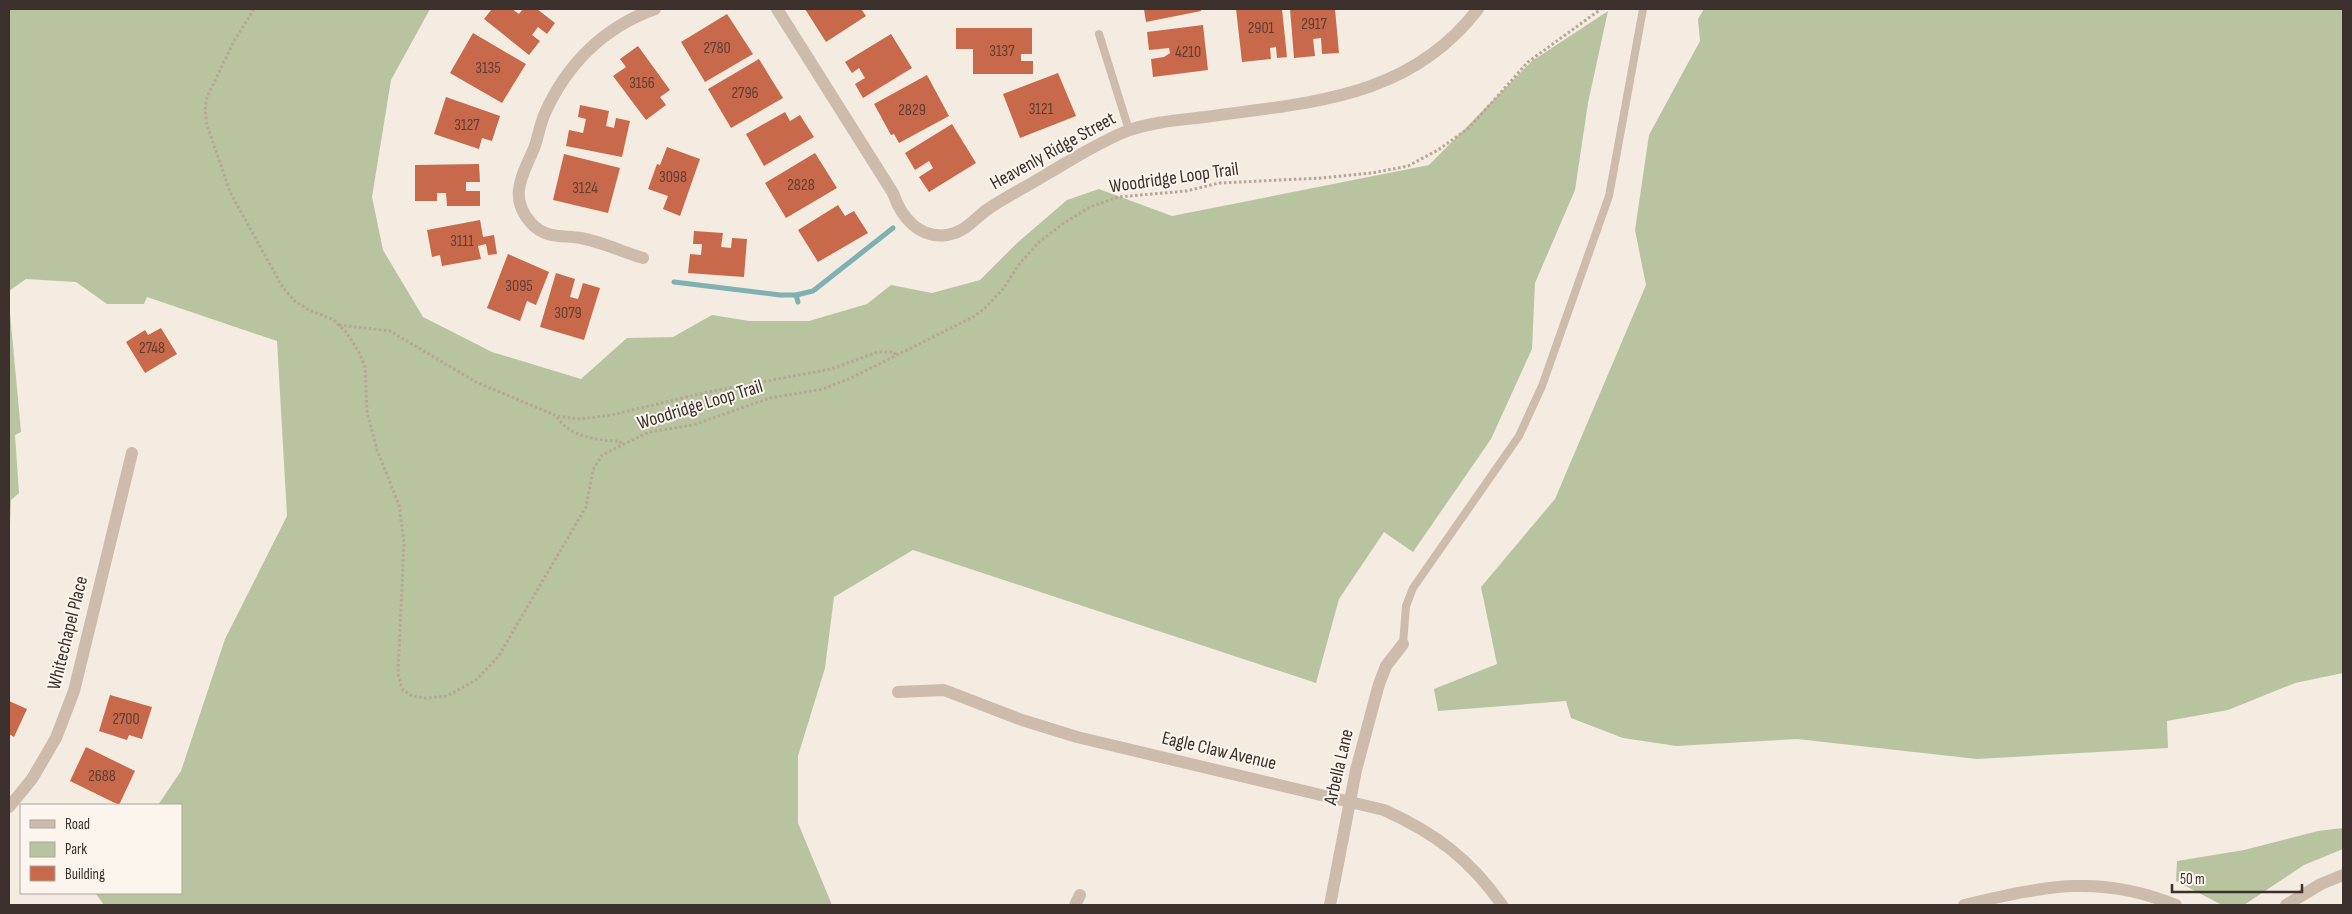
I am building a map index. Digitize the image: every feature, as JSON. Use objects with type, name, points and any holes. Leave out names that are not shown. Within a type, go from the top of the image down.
[{"type":"street","points":[[643,258],[581,238],[556,237],[543,232],[532,224],[523,211],[518,197],[519,181],[533,152],[544,115],[557,88],[574,65],[594,44],[640,14],[655,9]]},
{"type":"street","name":"Heavenly Ridge Street","points":[[777,9],[893,193],[899,209],[907,221],[919,230],[932,234],[947,235],[962,231],[987,210],[1101,142],[1129,130],[1164,122],[1334,98],[1370,88],[1428,57],[1453,36],[1478,9]]},
{"type":"street","name":"Whitechapel Place","points":[[9,807],[32,779],[56,738],[74,691],[132,453]]},
{"type":"street","name":"Arbella Lane","points":[[1330,905],[1350,801],[1378,684],[1386,666],[1403,644]]},
{"type":"street","name":"Eagle Claw Avenue","points":[[898,692],[944,690],[1022,720],[1077,737],[1384,810],[1413,824],[1443,842],[1468,862],[1502,905]]},
{"type":"street","points":[[2286,905],[2321,884],[2343,875]]},
{"type":"street","points":[[1964,905],[2058,886],[2104,885],[2152,895],[2176,905]]},
{"type":"lane","points":[[1403,644],[1406,606],[1413,588],[1519,436],[1542,386],[1609,196],[1643,9]]},
{"type":"lane","points":[[1100,34],[1129,130]]},
{"type":"path","name":"Woodridge Loop Trail","points":[[254,9],[234,41],[207,97],[205,110],[207,125],[230,192],[284,288],[294,301],[309,310],[334,320],[359,352],[365,367],[369,421],[377,450],[399,506],[404,542],[398,673],[402,689],[412,696],[426,698],[447,696],[476,680],[498,657],[586,507],[593,470],[602,455],[649,432],[693,425],[770,398],[823,389],[851,378],[985,308],[1003,289],[1020,263],[1039,242],[1064,222],[1090,207],[1118,197],[1186,191],[1219,183],[1322,178],[1372,173],[1408,166],[1438,150],[1469,128],[1528,62],[1601,9]]},
{"type":"path","points":[[339,325],[390,331],[476,382],[557,416],[581,419],[611,415],[708,392],[831,370],[878,352],[894,352],[896,355]]},
{"type":"path","points":[[557,416],[561,424],[576,433],[589,438],[619,441],[622,444]]},
{"type":"green space","points":[[9,9],[430,9],[391,80],[372,197],[383,250],[423,317],[492,352],[581,379],[627,338],[673,337],[712,315],[749,321],[809,321],[867,304],[891,285],[932,293],[980,280],[1017,243],[1067,200],[1099,189],[1172,216],[1429,165],[1532,61],[1608,11],[1588,103],[1575,190],[1535,283],[1532,349],[1491,439],[1413,552],[1384,532],[1339,599],[1316,683],[913,550],[834,597],[825,668],[798,756],[798,823],[832,905],[104,905],[96,894],[182,894],[182,804],[159,804],[181,771],[225,639],[287,516],[277,341],[147,297],[144,304],[107,304],[76,282],[26,279],[9,291]]},
{"type":"green space","points":[[1704,9],[2343,9],[2343,673],[2295,683],[2228,710],[2167,721],[2168,748],[1977,759],[1797,739],[1676,746],[1623,738],[1571,718],[1566,701],[1438,711],[1434,689],[1497,664],[1481,587],[1555,499],[1646,285],[1635,230],[1649,135],[1700,41],[1698,19]]},
{"type":"green space","points":[[9,302],[21,432],[15,435],[19,493],[11,500],[9,547]]},
{"type":"green space","points":[[2343,828],[2343,849],[2304,865],[2244,905],[2222,905],[2176,881],[2177,861],[2244,850],[2318,831]]},
{"type":"building","points":[[492,9],[512,9],[519,14],[523,9],[537,9],[555,23],[547,34],[538,27],[532,35],[540,41],[529,55],[484,19]]},
{"type":"building","points":[[805,9],[861,9],[866,16],[826,42]]},
{"type":"building","points":[[1144,9],[1200,9],[1201,11],[1146,22]]},
{"type":"building","points":[[1236,9],[1282,9],[1287,57],[1277,58],[1276,47],[1270,48],[1271,59],[1242,62]]},
{"type":"building","points":[[1290,9],[1335,9],[1339,53],[1322,54],[1321,38],[1313,39],[1315,56],[1294,58]]},
{"type":"building","points":[[727,14],[753,54],[705,82],[681,42]]},
{"type":"building","points":[[1203,25],[1208,70],[1153,77],[1151,59],[1164,57],[1170,53],[1169,48],[1149,50],[1147,32]]},
{"type":"building","points":[[956,28],[1032,28],[1032,54],[1021,54],[1021,61],[1033,61],[1033,74],[973,74],[973,49],[956,49]]},
{"type":"building","points":[[473,33],[526,64],[502,103],[450,73]]},
{"type":"building","points":[[891,34],[912,68],[863,98],[855,84],[865,78],[859,68],[852,73],[845,62]]},
{"type":"building","points":[[638,46],[670,90],[660,97],[666,105],[646,120],[613,76],[626,67],[620,59]]},
{"type":"building","points":[[759,59],[783,98],[731,128],[708,89]]},
{"type":"building","points":[[1058,73],[1076,116],[1020,138],[1003,94]]},
{"type":"building","points":[[927,75],[949,116],[899,143],[894,134],[891,135],[874,104]]},
{"type":"building","points":[[446,97],[500,116],[492,141],[482,138],[479,149],[434,134]]},
{"type":"building","points":[[580,105],[609,111],[606,126],[614,128],[616,118],[630,121],[622,157],[566,146],[569,130],[583,133],[586,119],[578,117]]},
{"type":"building","points":[[785,112],[790,121],[800,115],[814,137],[764,166],[746,134]]},
{"type":"building","points":[[952,124],[976,163],[929,192],[919,177],[933,168],[929,161],[915,170],[905,153]]},
{"type":"building","points":[[667,147],[700,159],[680,216],[663,209],[668,196],[648,189],[657,164],[660,165]]},
{"type":"building","points":[[815,153],[837,188],[786,218],[765,183]]},
{"type":"building","points":[[564,154],[620,168],[608,213],[553,200]]},
{"type":"building","points":[[479,164],[480,182],[466,182],[466,191],[480,191],[480,206],[447,206],[446,193],[437,193],[437,201],[415,201],[415,165]]},
{"type":"building","points":[[838,205],[845,216],[854,211],[868,233],[818,262],[798,230]]},
{"type":"building","points":[[480,220],[483,237],[494,235],[497,254],[488,255],[486,244],[478,246],[481,259],[442,266],[440,255],[432,257],[427,230]]},
{"type":"building","points":[[694,231],[723,233],[721,247],[731,248],[732,238],[747,239],[744,277],[688,273],[690,254],[701,255],[702,244],[693,244]]},
{"type":"building","points":[[508,254],[549,272],[536,305],[527,301],[520,321],[487,308]]},
{"type":"building","points":[[556,273],[575,279],[570,297],[578,299],[583,283],[600,288],[584,340],[540,327]]},
{"type":"building","points":[[161,328],[177,354],[145,373],[126,342],[145,330],[148,335]]},
{"type":"building","points":[[110,695],[152,707],[142,739],[129,735],[127,740],[99,731]]},
{"type":"building","points":[[9,701],[27,709],[14,737],[9,734]]},
{"type":"building","points":[[86,747],[135,771],[119,804],[70,781]]},
{"type":"waterway","points":[[798,302],[796,295],[813,291],[893,228]]},
{"type":"waterway","points":[[674,282],[780,295],[796,295]]}]
